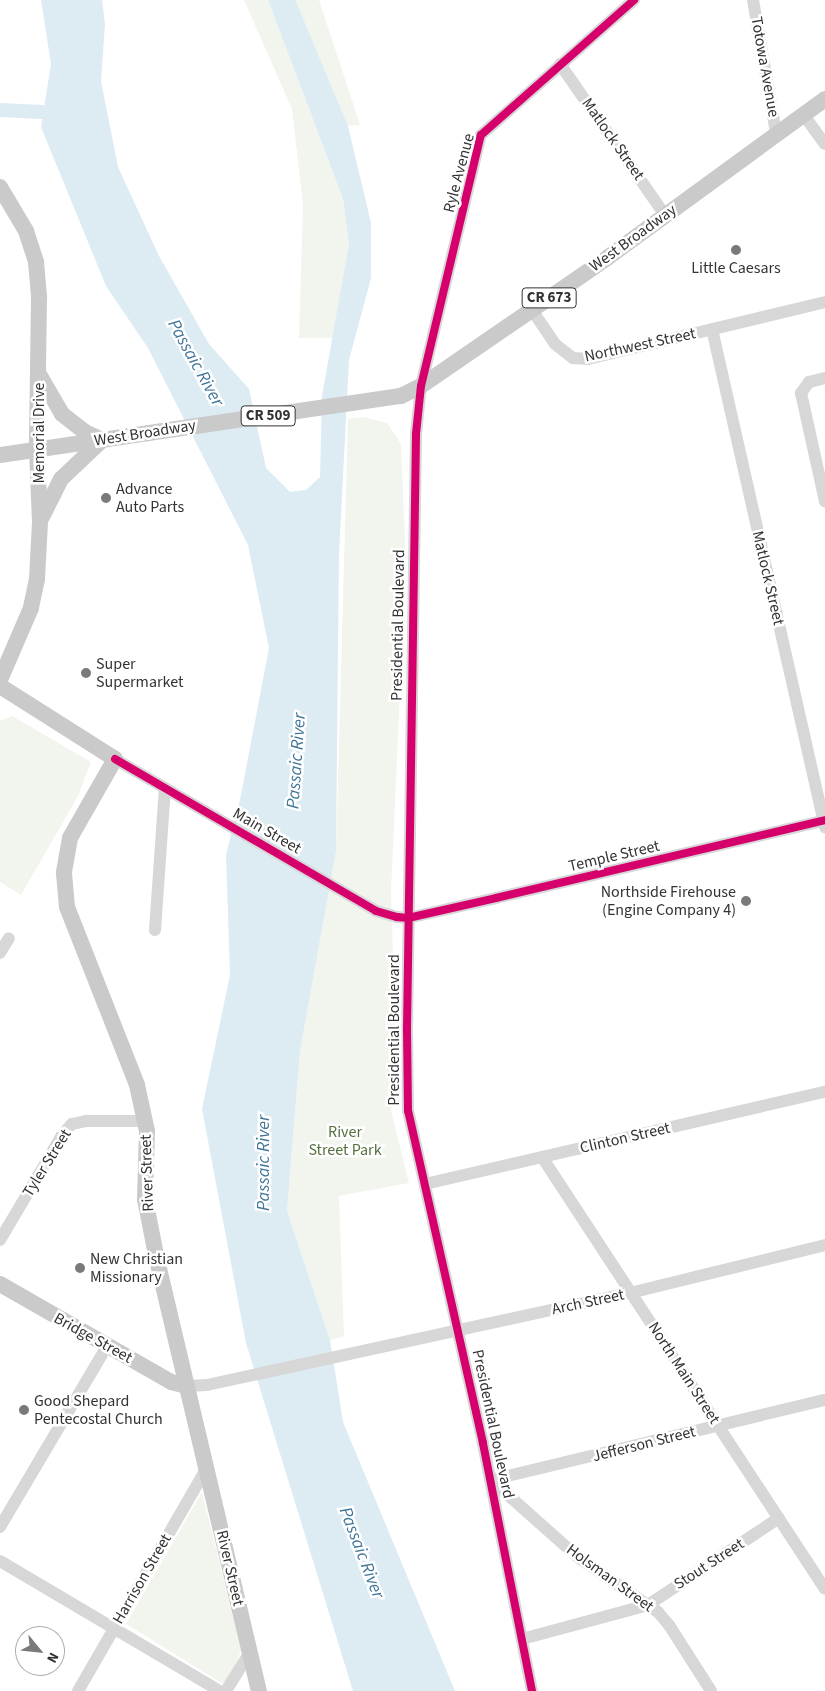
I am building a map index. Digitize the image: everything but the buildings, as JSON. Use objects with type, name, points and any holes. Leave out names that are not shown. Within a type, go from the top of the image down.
[{"type":"main road","name":"West Broadway","points":[[0,455],[401,396],[421,386],[532,310],[825,98]]},
{"type":"main road","name":"Memorial Drive","points":[[0,187],[20,218],[34,254],[39,298],[38,450],[40,522],[37,579],[31,608],[0,680]]},
{"type":"main road","points":[[39,374],[62,414],[85,432],[102,440],[61,479],[40,522]]},
{"type":"main road","name":"Main Street","points":[[0,686],[115,759]]},
{"type":"main road","name":"River Street","points":[[115,759],[70,838],[64,886],[75,931],[132,1070],[144,1121],[147,1153],[145,1199],[259,1691]]},
{"type":"main road","name":"Bridge Street","points":[[0,1284],[171,1382],[187,1386]]},
{"type":"street","name":"Ryle Avenue","points":[[421,386],[481,134],[634,0]]},
{"type":"street","name":"Totowa Avenue","points":[[753,0],[776,133]]},
{"type":"street","name":"Matlock Street","points":[[560,64],[665,215]]},
{"type":"street","points":[[803,114],[825,144]]},
{"type":"street","name":"Northwest Street","points":[[532,310],[555,344],[566,354],[580,359],[825,302]]},
{"type":"street","name":"Matlock Street","points":[[712,329],[824,822]]},
{"type":"street","points":[[825,378],[809,382],[801,393],[825,501]]},
{"type":"street","name":"Presidential Boulevard","points":[[421,386],[416,434],[412,540],[408,1112],[491,1480],[532,1691]]},
{"type":"street","name":"Main Street","points":[[115,759],[388,916],[408,918]]},
{"type":"street","points":[[155,930],[165,788]]},
{"type":"street","name":"Temple Street","points":[[408,918],[824,822]]},
{"type":"street","points":[[0,953],[9,938]]},
{"type":"street","name":"Clinton Street","points":[[425,1184],[825,1092]]},
{"type":"street","name":"Tyler Street","points":[[0,1240],[62,1135],[72,1124],[86,1120],[144,1121]]},
{"type":"street","name":"North Main Street","points":[[542,1157],[825,1589]]},
{"type":"street","name":"Arch Street","points":[[187,1386],[207,1384],[244,1374],[458,1331],[630,1293],[825,1245]]},
{"type":"street","points":[[0,1527],[107,1346]]},
{"type":"street","name":"Jefferson Street","points":[[491,1480],[825,1400]]},
{"type":"street","name":"Harrison Street","points":[[78,1691],[207,1468]]},
{"type":"street","name":"Holsman Street","points":[[491,1480],[579,1558],[648,1604],[669,1624],[711,1691]]},
{"type":"street","name":"Stout Street","points":[[522,1639],[648,1604],[779,1518]]},
{"type":"street","points":[[0,1561],[220,1691]]},
{"type":"street","points":[[226,1691],[250,1652]]},
{"type":"green space","points":[[244,0],[268,0],[343,199],[349,244],[333,338],[299,338],[303,205],[292,109]]},
{"type":"green space","points":[[295,0],[319,0],[360,125],[348,126]]},
{"type":"green space","name":"River Street Park","points":[[364,417],[387,423],[401,444],[406,563],[391,890],[395,1028],[391,1111],[409,1183],[339,1196],[344,1336],[330,1340],[287,1211],[300,1051],[336,852],[348,419]]},
{"type":"green space","points":[[12,716],[91,762],[78,796],[21,895],[0,882],[0,721]]},
{"type":"green space","points":[[202,1492],[241,1650],[228,1687],[126,1624]]},
{"type":"water","name":"Passaic River","points":[[41,0],[102,0],[105,24],[101,81],[118,167],[159,256],[209,344],[249,389],[266,468],[290,492],[306,490],[320,477],[322,396],[349,244],[343,199],[268,0],[295,0],[348,126],[371,223],[371,278],[349,360],[339,554],[336,852],[300,1051],[287,1211],[330,1340],[343,1422],[455,1691],[353,1691],[246,1343],[202,1109],[230,975],[226,855],[241,795],[269,648],[248,545],[148,348],[106,286],[41,127],[51,64]]},
{"type":"waterway","points":[[0,110],[43,112]]},
{"type":"cycle path","points":[[532,1691],[483,1443],[408,1111],[407,1029],[416,434],[421,386],[481,135],[634,0]]},
{"type":"cycle path","points":[[115,759],[376,911],[408,918],[825,820]]},
{"type":"place","name":"Little Caesars","points":[[736,250]]},
{"type":"place","name":"Advance Auto Parts","points":[[106,498]]},
{"type":"place","name":"Super Supermarket","points":[[86,673]]},
{"type":"place","name":"Northside Firehouse (Engine Company 4)","points":[[746,901]]},
{"type":"place","name":"New Christian Missionary","points":[[80,1268]]},
{"type":"place","name":"Good Shepard Pentecostal Church","points":[[24,1410]]}]
